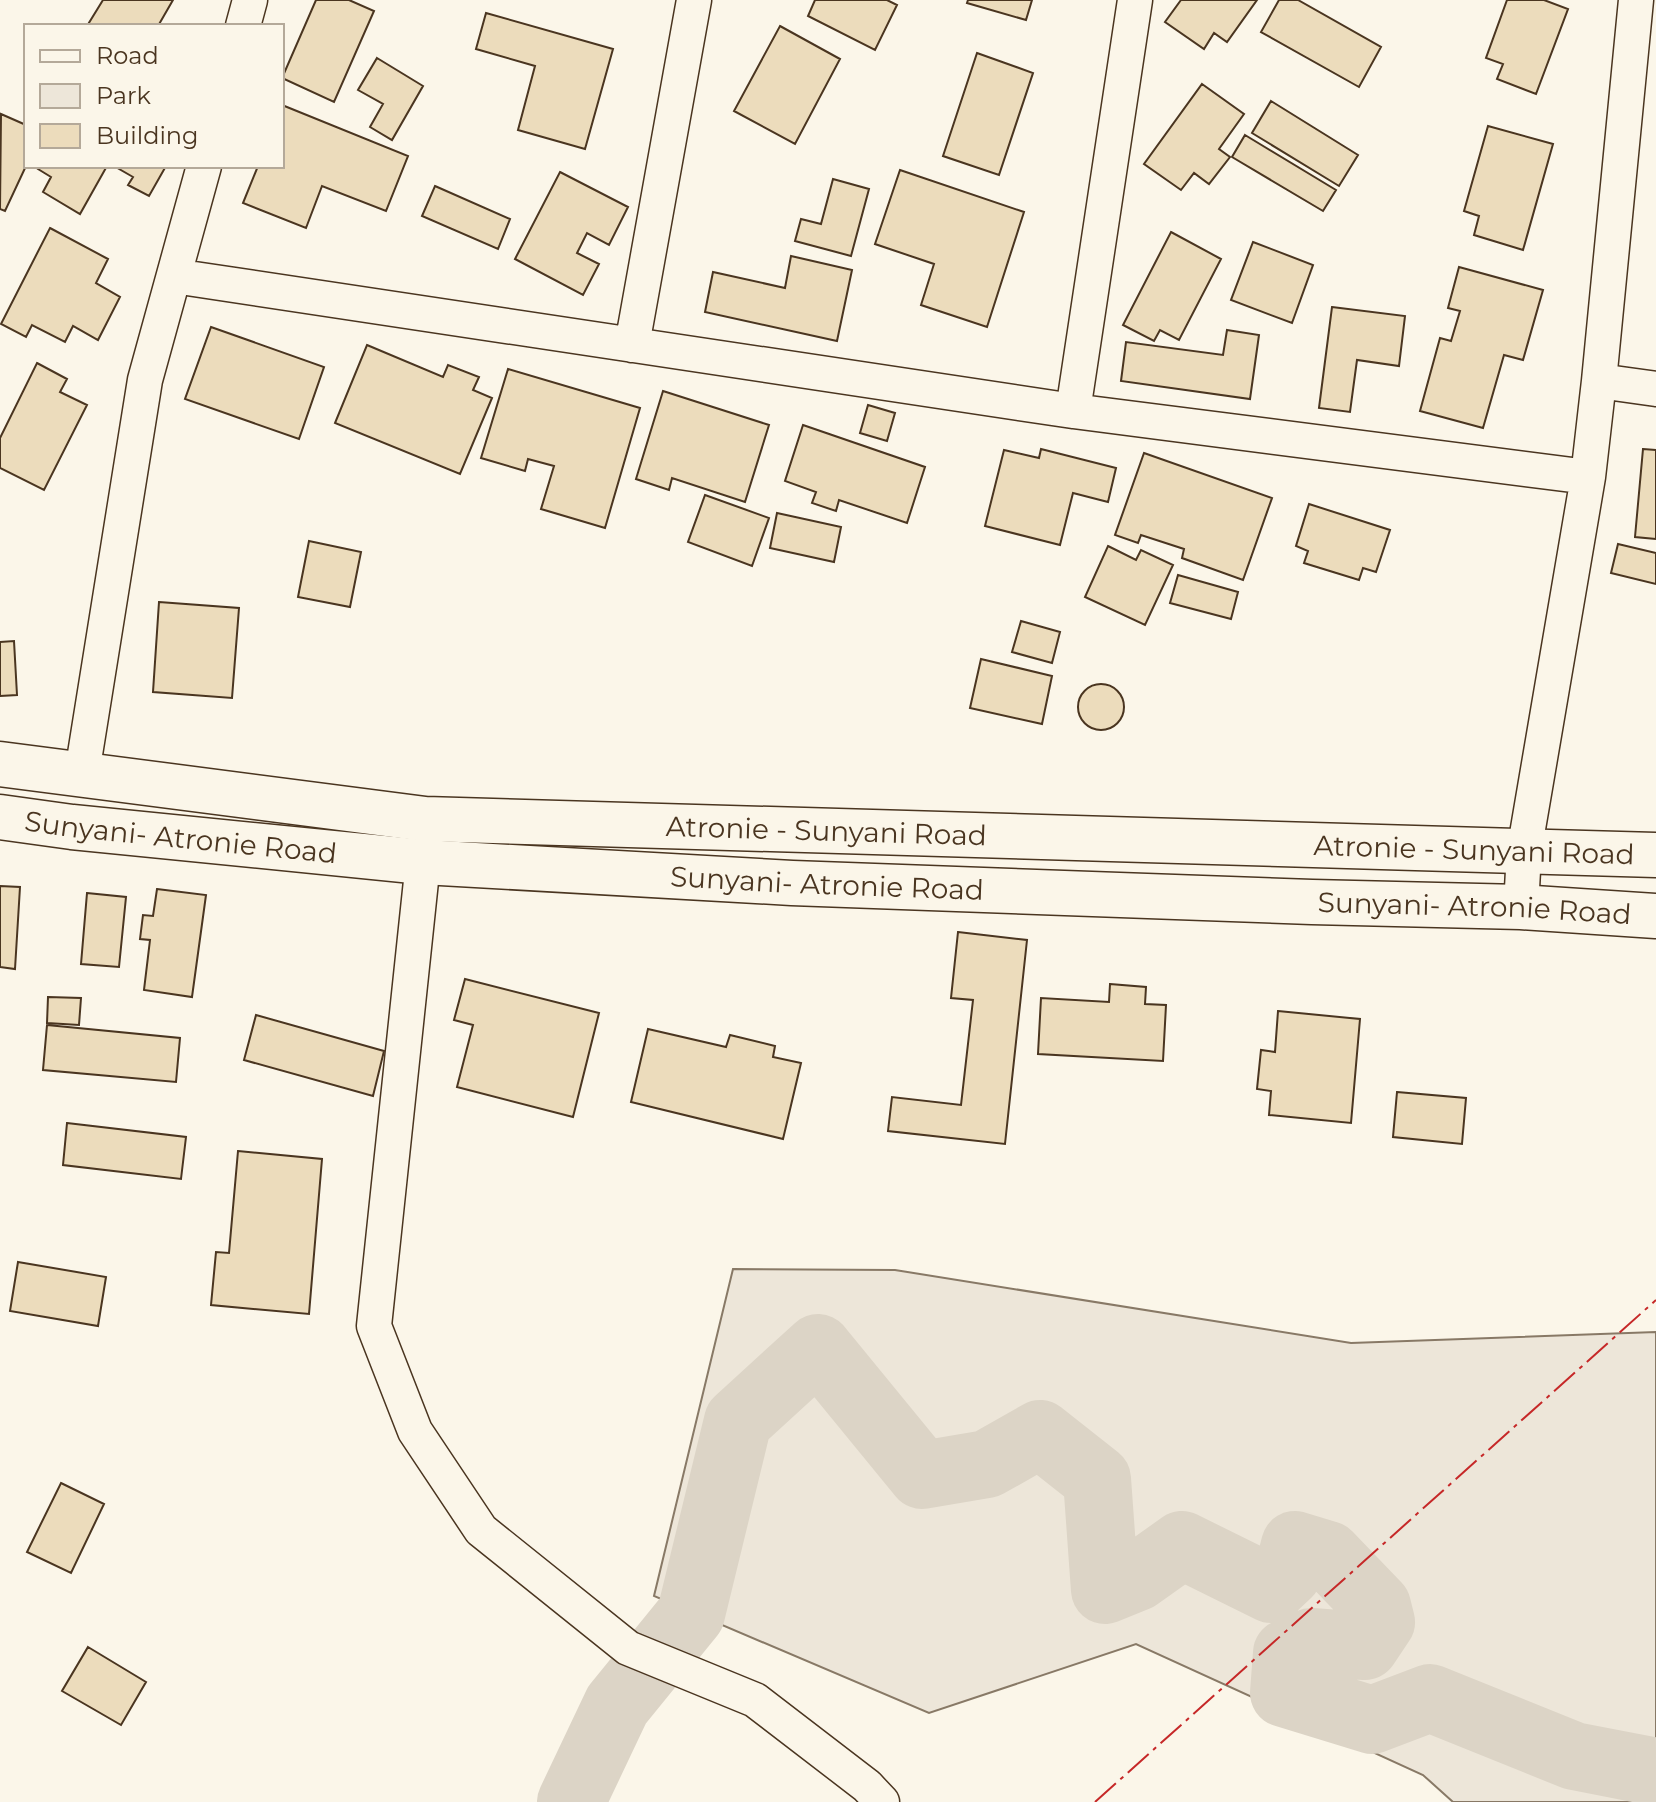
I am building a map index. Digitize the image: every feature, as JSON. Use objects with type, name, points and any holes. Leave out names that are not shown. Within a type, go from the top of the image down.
[{"type":"highway","name":"Atronie - Sunyani Road","points":[[0,764],[425,819],[1656,855]]},
{"type":"highway","name":"Sunyani- Atronie Road","points":[[0,817],[423,862],[792,883],[1521,907],[1656,916]]},
{"type":"street","points":[[244,24],[250,0]]},
{"type":"street","points":[[632,345],[694,0]]},
{"type":"street","points":[[1073,411],[1135,0]]},
{"type":"street","points":[[1521,907],[1524,852],[1588,477],[1636,0]]},
{"type":"street","points":[[82,773],[145,380],[203,168]]},
{"type":"street","points":[[174,276],[1073,411],[1588,477]]},
{"type":"street","points":[[1599,381],[1656,389]]},
{"type":"street","points":[[423,862],[374,1326],[415,1431],[481,1530],[628,1648],[755,1700],[867,1786],[882,1802]]},
{"type":"green space","points":[[733,1269],[895,1270],[1351,1343],[1656,1332],[1656,1802],[1453,1802],[1423,1775],[1136,1644],[929,1713],[654,1596]]},
{"type":"building","points":[[103,0],[173,0],[159,24],[88,24]]},
{"type":"building","points":[[316,0],[349,0],[374,11],[334,102],[284,79]]},
{"type":"building","points":[[815,0],[887,0],[897,5],[875,50],[808,16]]},
{"type":"building","points":[[968,0],[1032,0],[1026,20],[967,3]]},
{"type":"building","points":[[1181,0],[1257,0],[1227,42],[1214,33],[1204,49],[1165,22]]},
{"type":"building","points":[[1279,0],[1298,0],[1381,47],[1359,87],[1261,32]]},
{"type":"building","points":[[1507,0],[1544,0],[1568,9],[1536,94],[1497,79],[1503,64],[1486,58]]},
{"type":"building","points":[[486,13],[613,49],[585,149],[518,130],[535,66],[476,49]]},
{"type":"building","points":[[780,26],[840,59],[795,144],[734,111]]},
{"type":"building","points":[[977,53],[1033,73],[999,175],[943,156]]},
{"type":"building","points":[[377,58],[423,86],[392,140],[370,127],[383,104],[358,90]]},
{"type":"building","points":[[1202,84],[1244,114],[1219,149],[1230,157],[1209,184],[1194,173],[1181,190],[1144,164]]},
{"type":"building","points":[[1271,101],[1358,155],[1339,186],[1252,133]]},
{"type":"building","points":[[284,106],[408,156],[386,211],[322,186],[306,228],[243,203],[257,168],[284,168]]},
{"type":"building","points":[[1,114],[24,124],[25,168],[5,211],[0,209]]},
{"type":"building","points":[[1488,126],[1553,144],[1523,250],[1474,235],[1479,216],[1464,211]]},
{"type":"building","points":[[1245,135],[1336,190],[1323,211],[1232,157]]},
{"type":"building","points":[[106,168],[80,214],[43,192],[51,177],[38,169]]},
{"type":"building","points":[[117,168],[165,168],[149,196],[128,185],[133,177]]},
{"type":"building","points":[[900,170],[1024,212],[987,327],[921,305],[934,264],[875,244]]},
{"type":"building","points":[[560,172],[628,207],[609,245],[587,233],[577,253],[599,264],[583,295],[515,259]]},
{"type":"building","points":[[833,179],[869,189],[851,256],[795,241],[801,219],[821,224]]},
{"type":"building","points":[[435,186],[510,219],[498,249],[422,216]]},
{"type":"building","points":[[50,228],[108,259],[96,283],[120,297],[98,340],[73,326],[65,342],[32,325],[26,337],[1,324]]},
{"type":"building","points":[[1171,232],[1221,259],[1179,340],[1160,330],[1154,341],[1123,325]]},
{"type":"building","points":[[1253,242],[1313,265],[1292,323],[1231,300]]},
{"type":"building","points":[[791,256],[852,270],[837,341],[705,312],[713,272],[785,288]]},
{"type":"building","points":[[1459,267],[1543,290],[1523,360],[1504,355],[1483,428],[1420,411],[1440,338],[1451,341],[1460,311],[1448,308]]},
{"type":"building","points":[[1332,307],[1405,316],[1399,366],[1357,360],[1350,412],[1319,408]]},
{"type":"building","points":[[211,327],[324,367],[299,439],[185,399]]},
{"type":"building","points":[[1227,330],[1259,335],[1250,399],[1121,381],[1126,342],[1223,355]]},
{"type":"building","points":[[367,345],[443,377],[448,365],[479,377],[473,390],[492,398],[460,474],[335,423]]},
{"type":"building","points":[[37,363],[67,379],[60,392],[87,405],[44,490],[0,468],[0,438]]},
{"type":"building","points":[[508,369],[640,408],[605,528],[541,509],[554,466],[528,459],[525,471],[481,458]]},
{"type":"building","points":[[663,391],[769,425],[745,502],[672,478],[669,490],[636,479]]},
{"type":"building","points":[[868,405],[895,413],[887,441],[860,433]]},
{"type":"building","points":[[803,425],[925,467],[907,523],[839,500],[836,511],[812,503],[816,492],[785,481]]},
{"type":"building","points":[[1041,449],[1116,468],[1108,502],[1073,493],[1060,545],[985,526],[1004,450],[1039,458]]},
{"type":"building","points":[[1643,449],[1656,450],[1656,539],[1635,537]]},
{"type":"building","points":[[1144,453],[1272,498],[1243,580],[1182,558],[1184,549],[1141,535],[1138,543],[1115,535]]},
{"type":"building","points":[[705,495],[769,518],[752,566],[688,542]]},
{"type":"building","points":[[1309,504],[1390,530],[1376,572],[1363,568],[1359,580],[1304,563],[1308,551],[1296,546]]},
{"type":"building","points":[[777,513],[841,527],[834,562],[770,548]]},
{"type":"building","points":[[309,541],[361,552],[350,607],[298,597]]},
{"type":"building","points":[[1618,544],[1656,553],[1656,584],[1611,573]]},
{"type":"building","points":[[1108,546],[1136,560],[1141,550],[1173,565],[1145,625],[1085,597]]},
{"type":"building","points":[[1178,575],[1238,592],[1231,619],[1170,603]]},
{"type":"building","points":[[159,602],[239,608],[232,698],[153,692]]},
{"type":"building","points":[[1021,621],[1060,632],[1052,663],[1012,652]]},
{"type":"building","points":[[14,641],[17,695],[0,696],[0,642]]},
{"type":"building","points":[[981,659],[1052,676],[1042,724],[970,708]]},
{"type":"building","points":[[1101,684],[1118,690],[1124,707],[1118,724],[1101,730],[1084,724],[1078,707],[1084,690]]},
{"type":"building","points":[[0,886],[20,887],[15,969],[0,967]]},
{"type":"building","points":[[157,889],[206,895],[192,997],[144,990],[150,940],[140,939],[143,915],[153,916]]},
{"type":"building","points":[[87,893],[126,897],[119,967],[81,964]]},
{"type":"building","points":[[958,932],[1027,940],[1005,1144],[888,1131],[892,1097],[961,1105],[973,1000],[951,998]]},
{"type":"building","points":[[465,979],[599,1013],[573,1117],[457,1087],[473,1025],[454,1020]]},
{"type":"building","points":[[1110,984],[1146,987],[1145,1004],[1166,1005],[1163,1061],[1038,1054],[1041,998],[1109,1002]]},
{"type":"building","points":[[48,997],[81,998],[79,1025],[47,1023]]},
{"type":"building","points":[[1278,1011],[1360,1019],[1351,1123],[1269,1115],[1271,1091],[1257,1089],[1261,1050],[1275,1052]]},
{"type":"building","points":[[256,1015],[384,1051],[373,1096],[244,1060]]},
{"type":"building","points":[[47,1025],[180,1038],[176,1082],[43,1070]]},
{"type":"building","points":[[648,1029],[726,1047],[730,1035],[775,1046],[773,1057],[801,1063],[783,1139],[631,1102]]},
{"type":"building","points":[[1397,1092],[1466,1098],[1462,1144],[1393,1137]]},
{"type":"building","points":[[67,1123],[186,1137],[181,1179],[63,1165]]},
{"type":"building","points":[[238,1151],[322,1159],[309,1314],[211,1305],[216,1252],[229,1253]]},
{"type":"building","points":[[18,1262],[106,1277],[98,1326],[10,1311]]},
{"type":"building","points":[[61,1483],[104,1504],[71,1573],[27,1552]]},
{"type":"building","points":[[88,1647],[146,1682],[121,1725],[62,1691]]},
{"type":"waterway","points":[[571,1802],[617,1705],[691,1614],[738,1421],[818,1348],[922,1475],[987,1464],[1040,1434],[1097,1479],[1105,1590],[1137,1577],[1182,1545],[1271,1589],[1288,1573],[1295,1545],[1328,1555],[1377,1606],[1381,1622],[1365,1646],[1311,1642],[1287,1653],[1284,1693],[1372,1720],[1430,1698],[1574,1756],[1656,1772]]},
{"type":"power","points":[[1095,1802],[1656,1300]]}]
